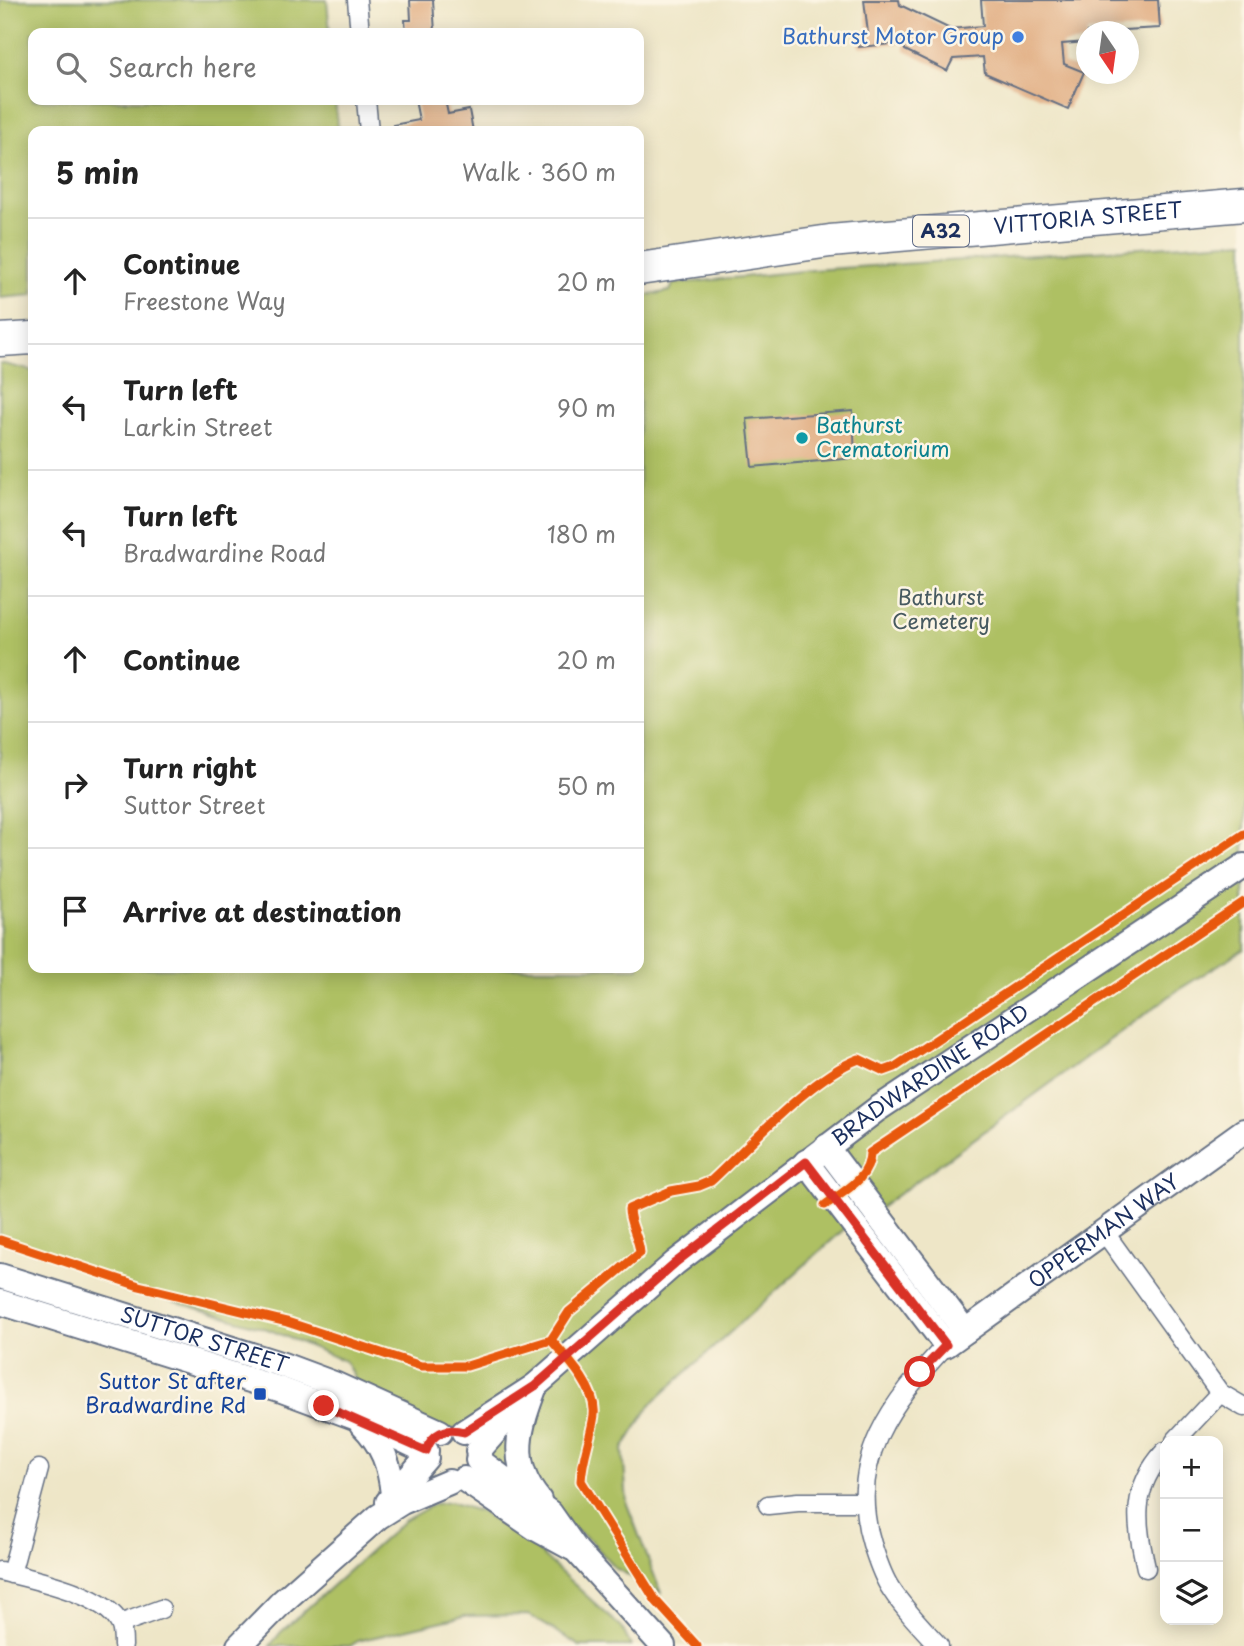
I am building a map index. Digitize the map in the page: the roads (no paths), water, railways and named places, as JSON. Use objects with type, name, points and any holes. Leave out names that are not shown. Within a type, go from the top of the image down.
[{"type":"highway","name":"VITTORIA STREET","points":[[644,268],[830,241],[1244,205]]},
{"type":"highway","points":[[0,340],[28,338]]},
{"type":"main road","name":"BRADWARDINE ROAD","points":[[239,1646],[282,1602],[378,1517],[467,1461],[535,1386],[675,1263],[876,1110],[1244,866]]},
{"type":"main road","name":"OPPERMAN WAY","points":[[956,1338],[1244,1131]]},
{"type":"main road","points":[[816,1155],[956,1338]]},
{"type":"main road","name":"SUTTOR STREET","points":[[0,1276],[283,1365],[334,1384],[430,1447]]},
{"type":"main road","name":"SUTTOR STREET","points":[[0,1302],[279,1389],[430,1447]]},
{"type":"main road","points":[[535,1386],[520,1424],[518,1450],[528,1488],[576,1550],[663,1646]]},
{"type":"main road","points":[[356,1418],[382,1448],[388,1462],[393,1494]]},
{"type":"main road","points":[[467,1461],[433,1474],[430,1447],[456,1429],[467,1461],[537,1529],[576,1550]]},
{"type":"main road","name":"BRADWARDINE ROAD","points":[[378,1517],[430,1447]]},
{"type":"main road","points":[[467,1461],[550,1513]]},
{"type":"street","points":[[356,0],[359,28]]},
{"type":"street","points":[[366,105],[369,126]]},
{"type":"street","points":[[1105,1233],[1220,1393],[1244,1408]]},
{"type":"street","points":[[939,1646],[890,1587],[872,1544],[863,1502],[874,1444],[884,1421],[907,1387],[956,1338]]},
{"type":"street","points":[[1180,1436],[1220,1393]]},
{"type":"street","points":[[1146,1569],[1137,1527],[1138,1497],[1160,1457]]},
{"type":"street","points":[[39,1469],[5,1573],[83,1595],[104,1606],[120,1624],[123,1646]]},
{"type":"street","points":[[768,1505],[863,1502]]},
{"type":"street","points":[[120,1624],[161,1609]]},
{"type":"place","name":"Bathurst Motor Group","points":[[1018,37]]},
{"type":"place","name":"Bathurst Crematorium","points":[[802,438]]},
{"type":"place","name":"Suttor St after Bradwardine Rd","points":[[260,1394]]},
{"type":"park label","name":"Bathurst Cemetery","points":[[941,610]]}]
